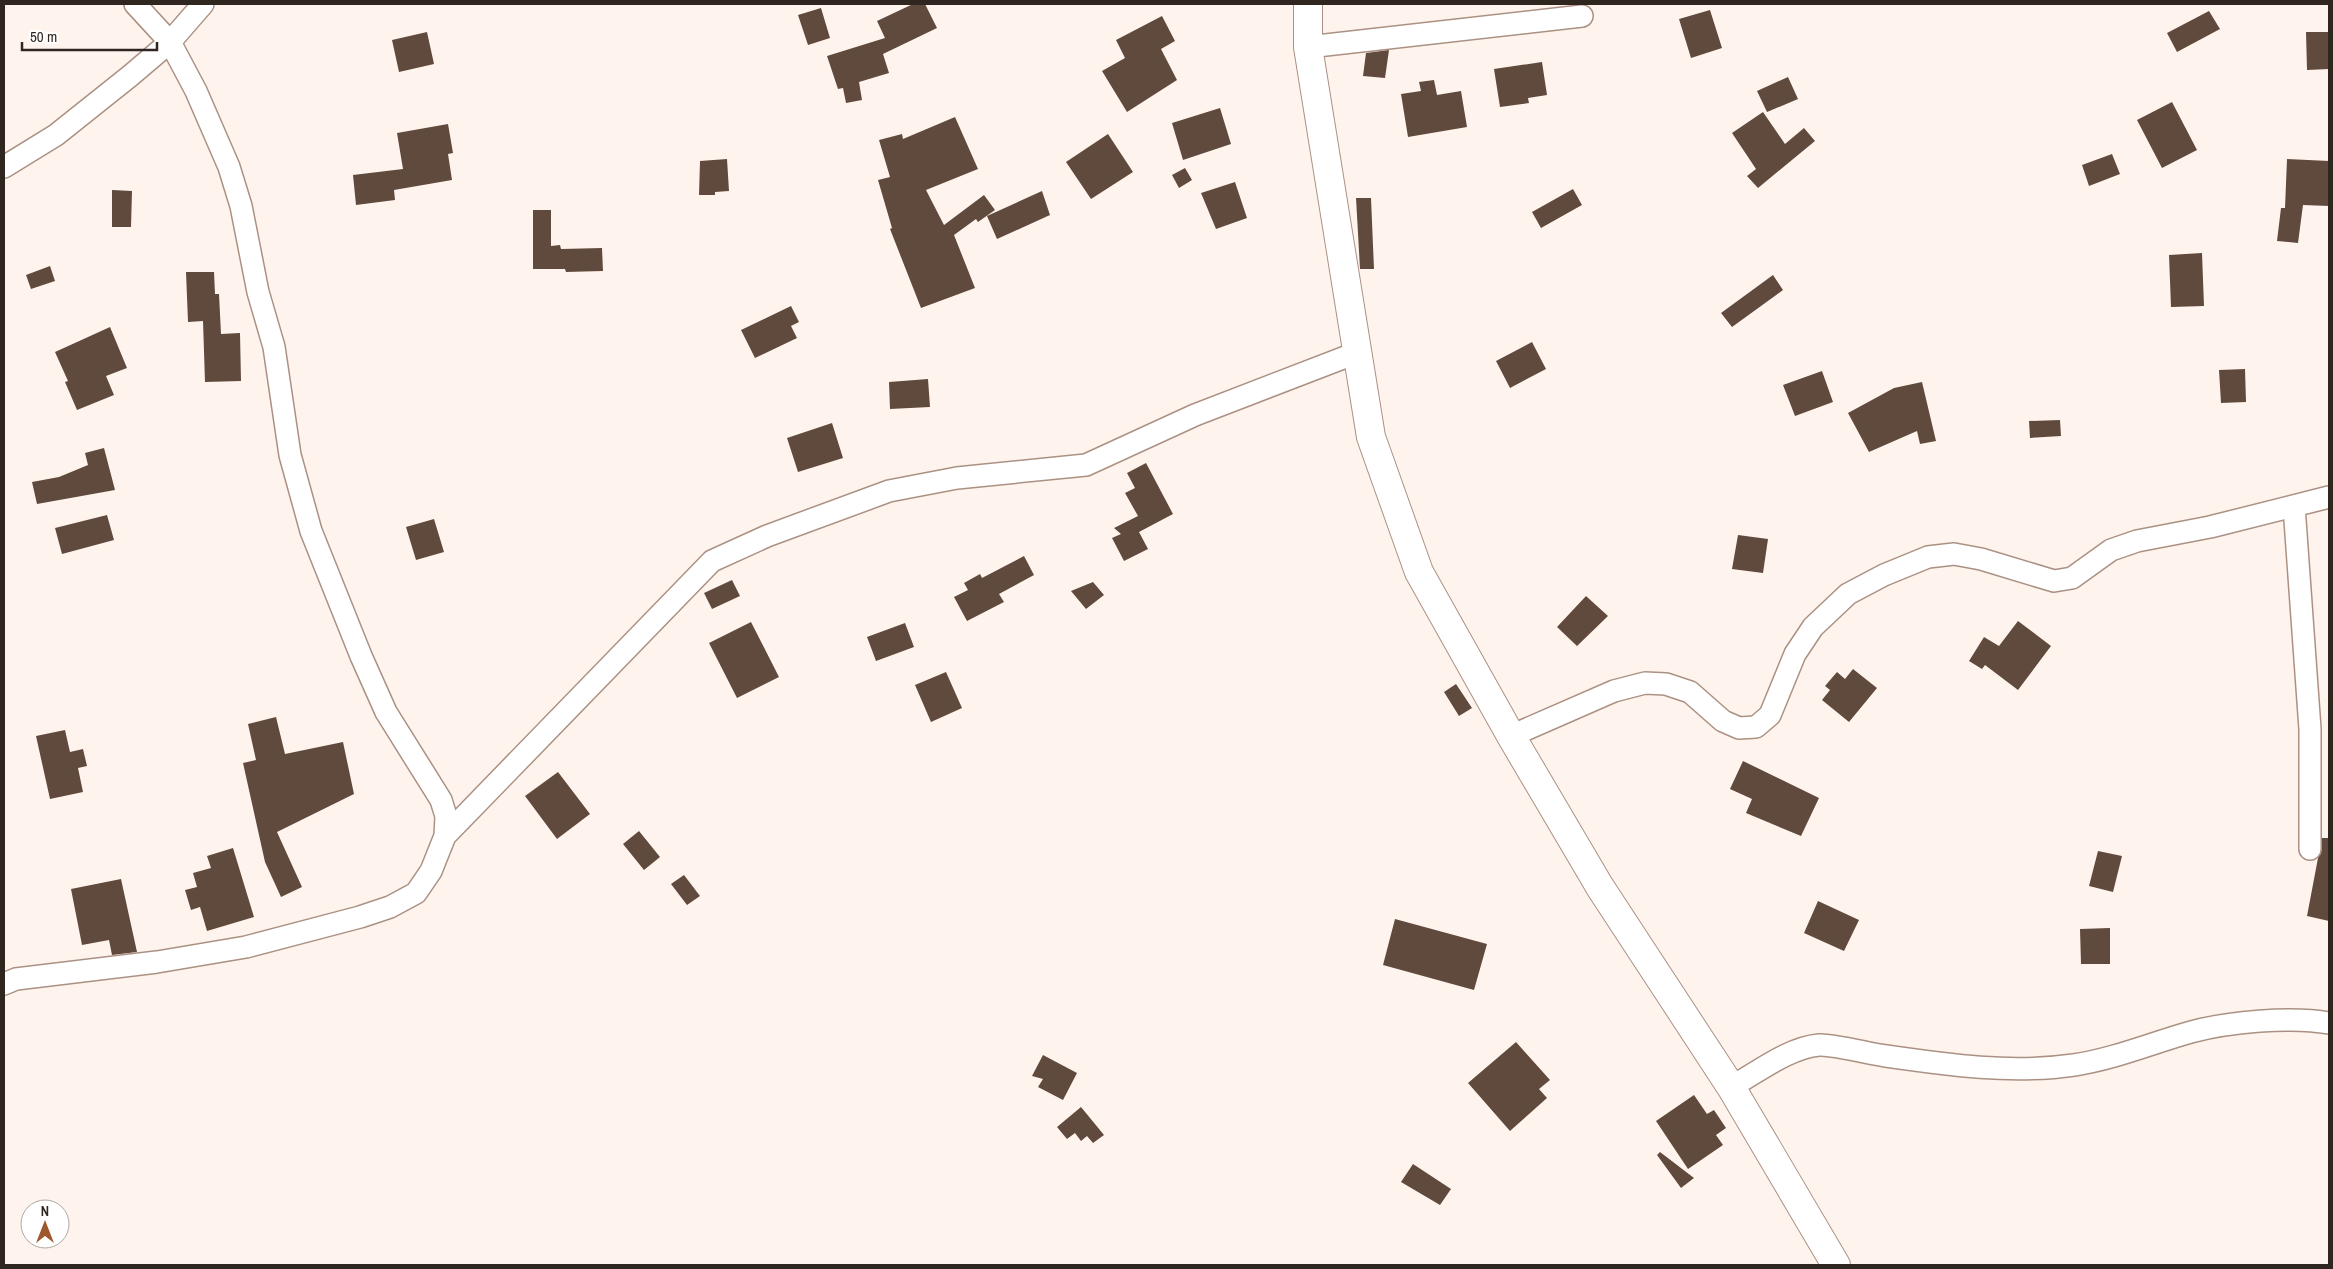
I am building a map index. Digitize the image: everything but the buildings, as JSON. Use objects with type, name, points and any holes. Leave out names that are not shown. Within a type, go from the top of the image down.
[{"type":"street","points":[[4,984],[16,979],[157,962],[246,947],[360,917],[390,907],[416,893],[430,871],[445,836],[446,816],[441,800],[386,712],[361,656],[311,530],[290,455],[274,347],[258,292],[241,206],[229,167],[196,90],[170,42],[135,4]]},
{"type":"street","points":[[4,167],[56,135],[170,42],[203,4]]},
{"type":"street","points":[[1308,4],[1308,47],[1370,437],[1419,572],[1511,736],[1600,886],[1731,1087],[1836,1265]]},
{"type":"street","points":[[1308,47],[1582,16]]},
{"type":"street","points":[[445,836],[712,561],[767,536],[889,491],[957,478],[1086,465],[1195,415],[1356,353]]},
{"type":"street","points":[[1511,736],[1614,690],[1645,683],[1666,684],[1690,692],[1723,721],[1739,728],[1756,727],[1770,714],[1795,654],[1813,627],[1848,594],[1884,574],[1928,557],[1954,554],[1982,559],[2054,580],[2072,578],[2111,550],[2137,541],[2210,527],[2329,497]]},
{"type":"street","points":[[2294,506],[2310,729],[2310,849]]},
{"type":"street","points":[[1731,1087],[1800,1049],[1821,1045],[1943,1064],[1992,1068],[2034,1068],[2074,1065],[2108,1058],[2193,1032],[2224,1025],[2267,1021],[2329,1023]]}]
